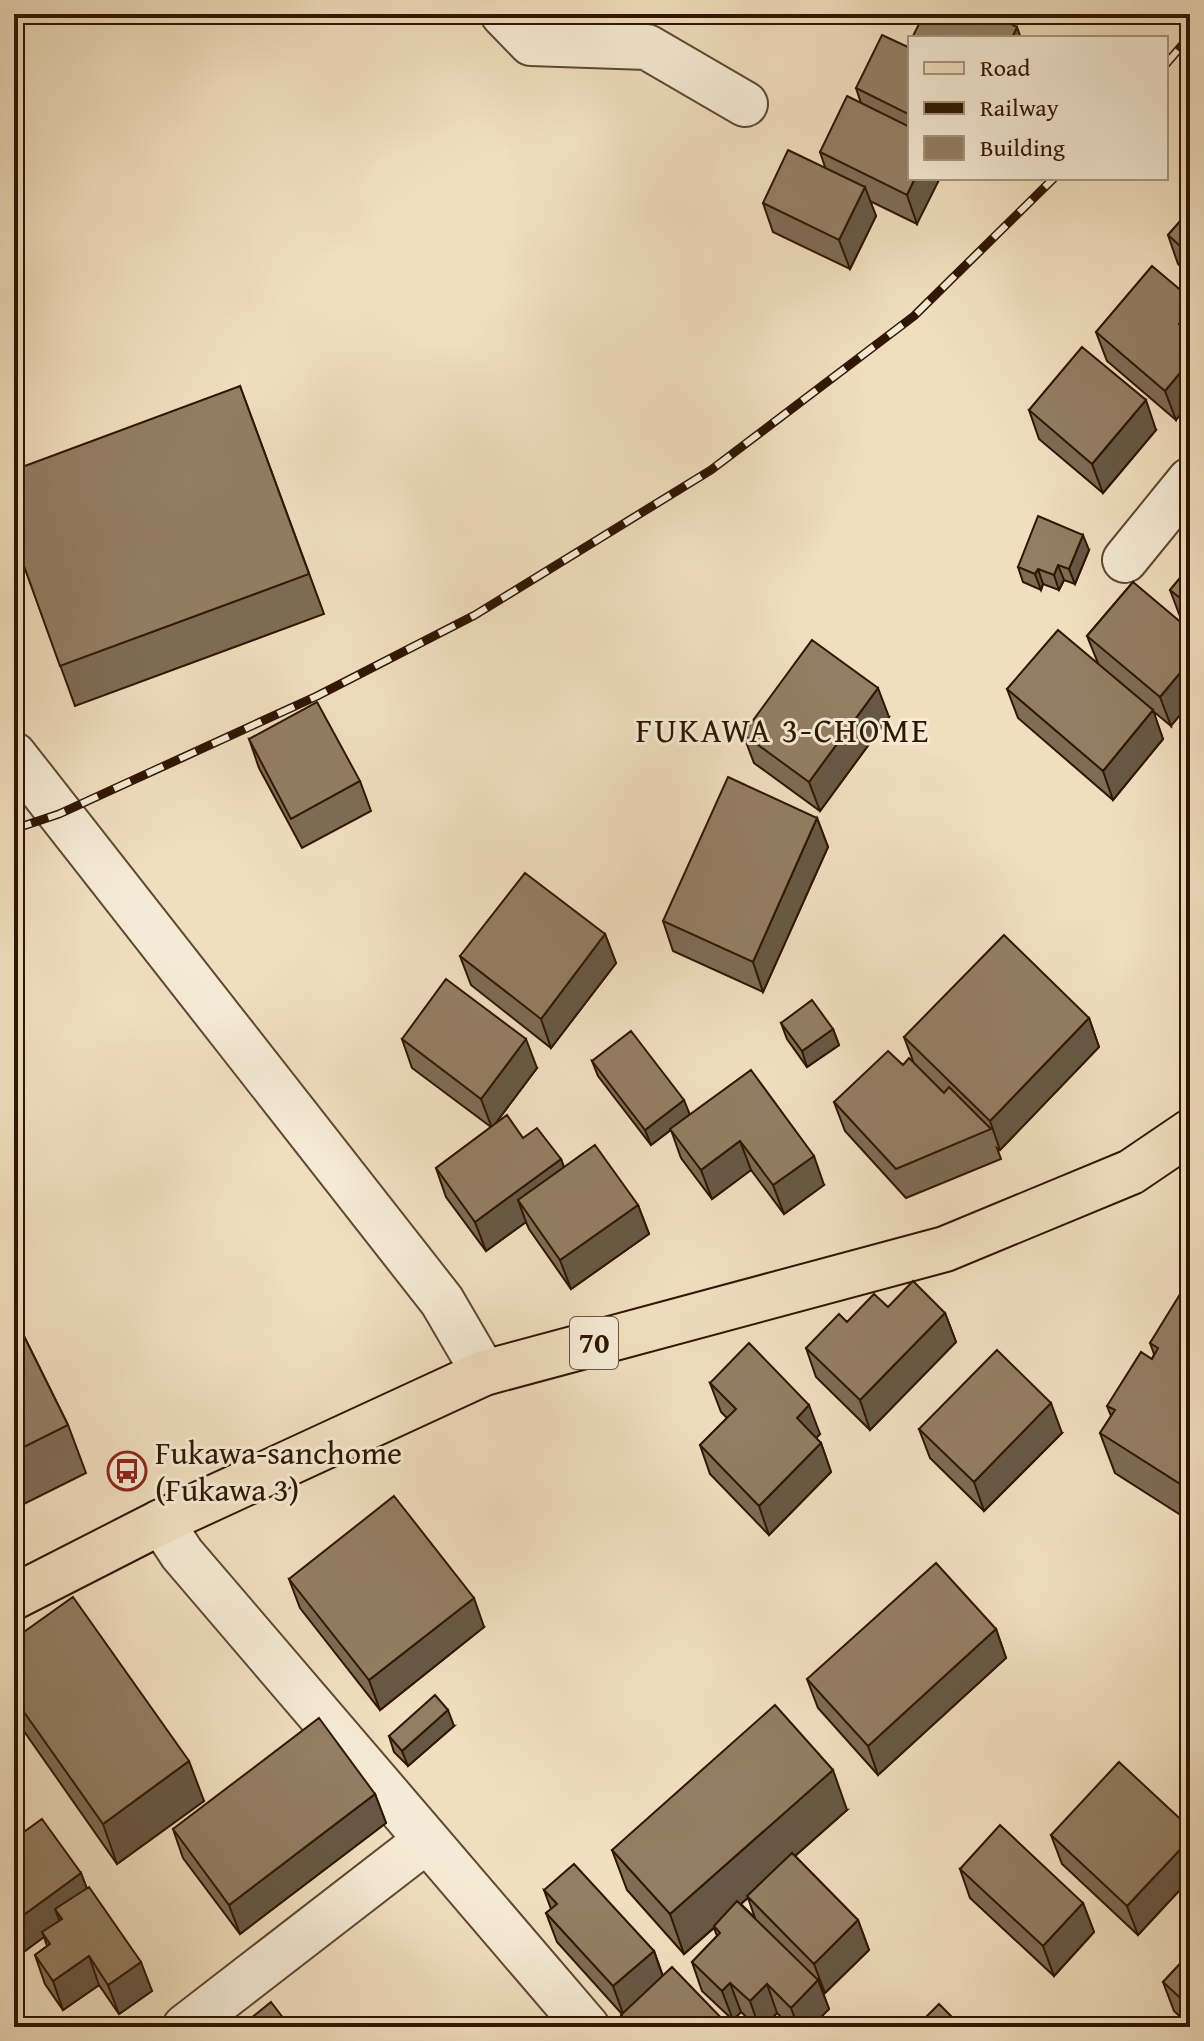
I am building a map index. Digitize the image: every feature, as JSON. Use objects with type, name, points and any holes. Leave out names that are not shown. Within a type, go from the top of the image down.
[{"type":"main road","name":"70","points":[[14,1597],[161,1522],[484,1373],[945,1249],[1131,1172],[1190,1132]]},
{"type":"street","points":[[503,14],[531,43],[647,47],[745,104]]},
{"type":"street","points":[[1125,560],[1190,480]]},
{"type":"street","points":[[14,755],[442,1301],[484,1373]]},
{"type":"street","points":[[161,1522],[192,1566],[587,2027]]},
{"type":"street","points":[[185,2027],[427,1840]]},
{"type":"building","points":[[924,14],[991,14],[1017,27],[1013,36],[913,36]]},
{"type":"building","points":[[882,35],[908,47],[908,114],[856,88]]},
{"type":"building","points":[[847,96],[908,126],[908,180],[914,180],[907,195],[820,152]]},
{"type":"building","points":[[788,150],[865,187],[839,240],[763,203]]},
{"type":"building","points":[[1190,210],[1190,255],[1168,235]]},
{"type":"building","points":[[1152,266],[1190,298],[1190,312],[1179,324],[1190,333],[1190,361],[1165,391],[1096,332]]},
{"type":"building","points":[[1082,347],[1146,400],[1092,464],[1029,410]]},
{"type":"building","points":[[240,386],[309,574],[60,666],[14,538],[14,470]]},
{"type":"building","points":[[1038,516],[1083,535],[1069,569],[1058,565],[1054,575],[1038,569],[1035,574],[1018,567]]},
{"type":"building","points":[[1190,566],[1190,606],[1170,590]]},
{"type":"building","points":[[1133,582],[1190,630],[1190,661],[1160,697],[1087,636]]},
{"type":"building","points":[[1058,630],[1153,710],[1103,771],[1007,689]]},
{"type":"building","points":[[812,640],[878,688],[809,782],[743,734]]},
{"type":"building","points":[[317,702],[360,781],[291,819],[249,739]]},
{"type":"building","points":[[728,777],[817,818],[753,962],[663,921]]},
{"type":"building","points":[[525,873],[605,934],[541,1019],[460,956]]},
{"type":"building","points":[[1004,935],[1089,1018],[990,1121],[904,1037]]},
{"type":"building","points":[[446,979],[526,1039],[481,1099],[402,1039]]},
{"type":"building","points":[[812,1000],[833,1029],[802,1051],[781,1023]]},
{"type":"building","points":[[631,1031],[684,1100],[645,1130],[592,1061]]},
{"type":"building","points":[[888,1051],[903,1065],[909,1058],[944,1093],[949,1087],[991,1129],[896,1169],[834,1102]]},
{"type":"building","points":[[751,1070],[814,1156],[773,1185],[740,1141],[701,1170],[670,1129]]},
{"type":"building","points":[[507,1115],[523,1138],[537,1128],[561,1159],[475,1222],[436,1168]]},
{"type":"building","points":[[595,1145],[638,1205],[560,1260],[518,1200]]},
{"type":"building","points":[[913,1281],[945,1313],[860,1400],[806,1348],[839,1314],[847,1322],[874,1294],[888,1307]]},
{"type":"building","points":[[1182,1291],[1190,1295],[1190,1479],[1185,1487],[1100,1433],[1115,1410],[1107,1406],[1141,1352],[1152,1359],[1158,1348],[1150,1343]]},
{"type":"building","points":[[14,1316],[68,1425],[14,1452]]},
{"type":"building","points":[[749,1343],[809,1405],[797,1418],[821,1443],[759,1506],[700,1445],[736,1409],[710,1383]]},
{"type":"building","points":[[997,1350],[1051,1403],[974,1482],[919,1429]]},
{"type":"building","points":[[394,1496],[474,1598],[369,1680],[289,1579]]},
{"type":"building","points":[[936,1563],[996,1629],[868,1746],[807,1679]]},
{"type":"building","points":[[73,1597],[189,1761],[103,1824],[14,1698],[14,1639]]},
{"type":"building","points":[[435,1695],[448,1710],[402,1751],[389,1736]]},
{"type":"building","points":[[775,1705],[833,1770],[670,1914],[612,1850]]},
{"type":"building","points":[[319,1718],[375,1794],[229,1905],[173,1829]]},
{"type":"building","points":[[1119,1762],[1190,1828],[1190,1839],[1127,1906],[1051,1835]]},
{"type":"building","points":[[42,1819],[81,1873],[14,1922],[14,1839]]},
{"type":"building","points":[[1000,1825],[1083,1903],[1043,1946],[960,1869]]},
{"type":"building","points":[[792,1853],[858,1920],[814,1964],[747,1896]]},
{"type":"building","points":[[574,1864],[654,1951],[613,1986],[546,1913],[557,1904],[544,1890]]},
{"type":"building","points":[[89,1887],[141,1962],[108,1985],[89,1956],[53,1981],[35,1955],[50,1944],[42,1932],[62,1919],[55,1909]]},
{"type":"building","points":[[737,1901],[818,1980],[791,2008],[767,1984],[750,2001],[730,1983],[722,1991],[692,1962],[720,1933],[714,1926]]},
{"type":"building","points":[[1190,1953],[1190,2007],[1163,1982]]},
{"type":"building","points":[[672,1967],[730,2027],[633,2027],[621,2015]]},
{"type":"building","points":[[271,2002],[290,2027],[240,2027]]},
{"type":"building","points":[[939,2004],[962,2027],[916,2027]]},
{"type":"railway","points":[[1168,62],[1190,36]]},
{"type":"railway","points":[[14,829],[59,814],[317,696],[475,615],[711,470],[914,316],[1052,180]]},
{"type":"place","name":"Fukawa-sanchome (Fukawa 3)","points":[[127,1471]]},
{"type":"district","name":"FUKAWA 3-CHOME","points":[[783,730]]}]
